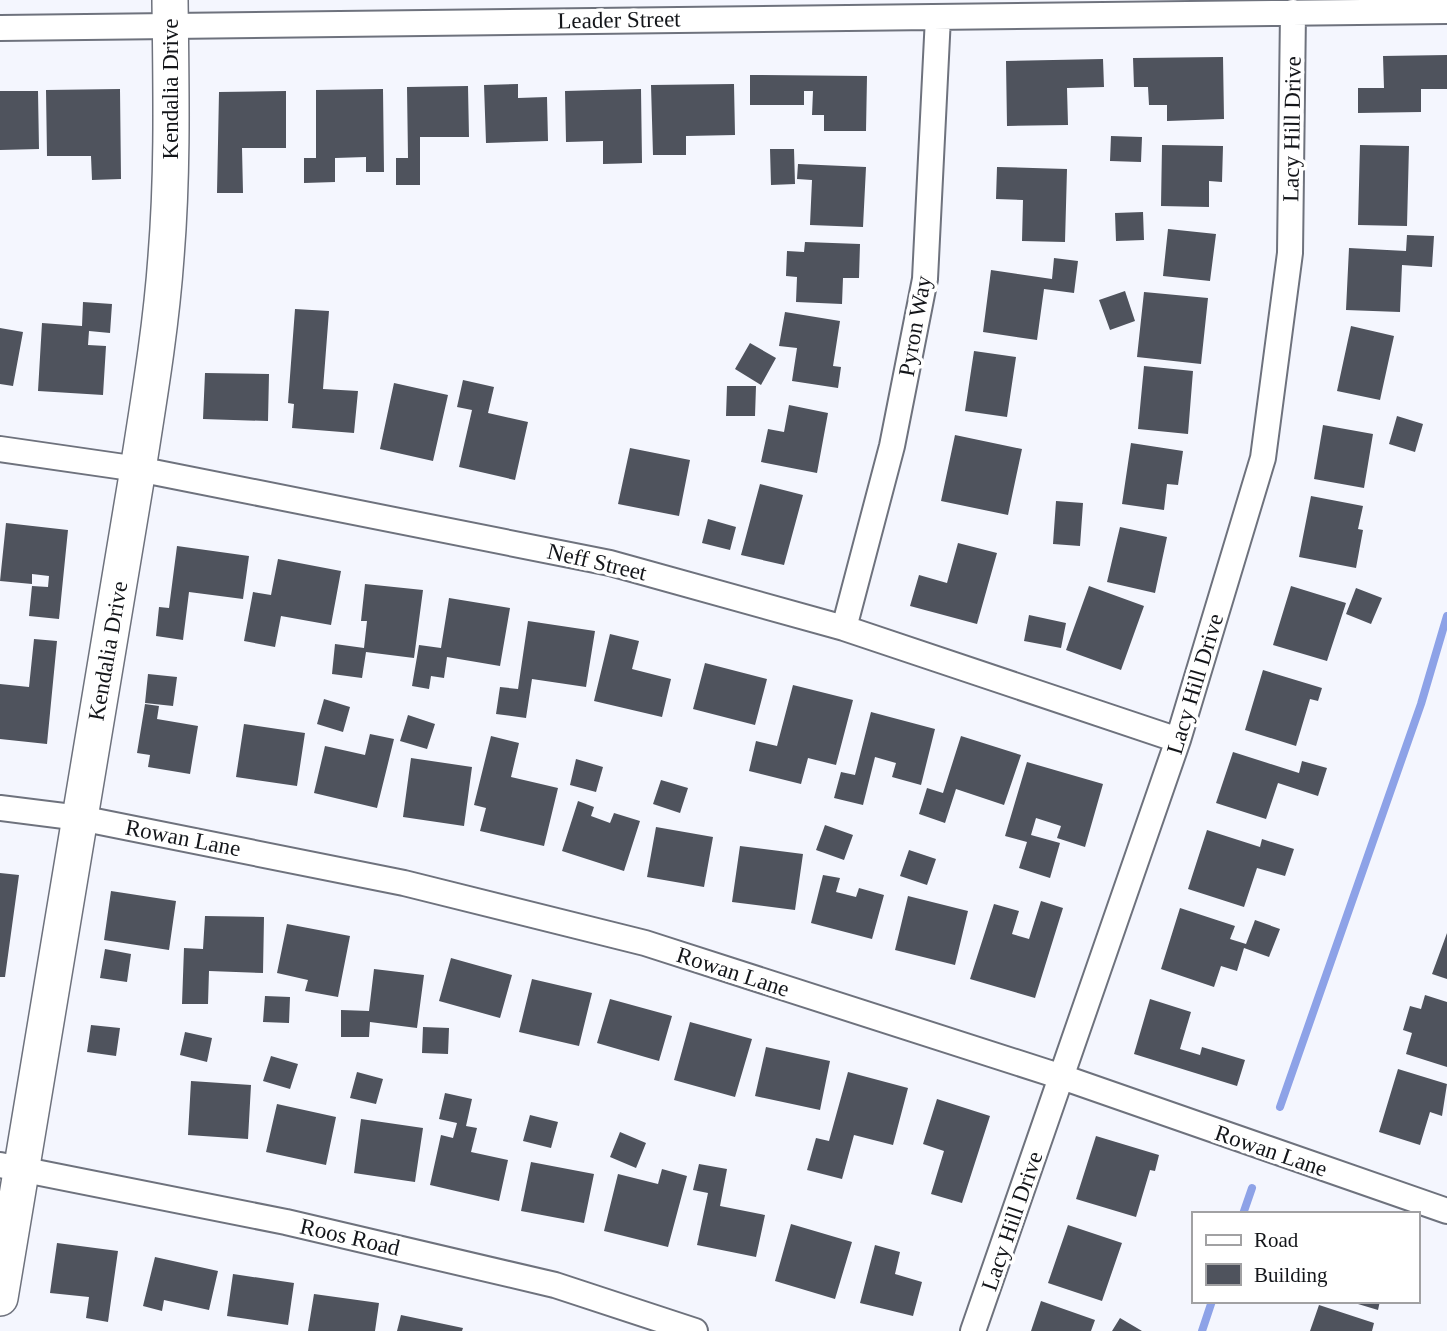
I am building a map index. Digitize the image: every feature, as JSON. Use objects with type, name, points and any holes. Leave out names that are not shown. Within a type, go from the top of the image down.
[{"type":"street","name":"Leader Street","points":[[0,28],[170,13],[938,17],[1447,10]]},
{"type":"street","name":"Lacy Hill Drive","points":[[973,1331],[1178,740],[1263,458],[1290,253],[1293,12]]},
{"type":"street","name":"Kendalia Drive","points":[[0,1298],[11,1166],[80,818],[138,469],[166,258],[172,130],[170,13]]},
{"type":"street","name":"Pyron Way","points":[[844,628],[892,446],[925,279],[938,17]]},
{"type":"street","name":"Neff Street","points":[[0,449],[138,469],[610,563],[844,628],[1178,740]]},
{"type":"street","name":"Rowan Lane","points":[[0,808],[80,818],[404,883],[645,943],[1062,1077],[1447,1210]]},
{"type":"street","name":"Roos Road","points":[[11,1166],[286,1222],[555,1285],[695,1331]]},
{"type":"building","points":[[1447,55],[1447,89],[1421,89],[1421,112],[1358,113],[1358,88],[1384,88],[1383,56]]},
{"type":"building","points":[[1223,57],[1224,119],[1167,121],[1167,105],[1149,105],[1148,87],[1134,87],[1133,58]]},
{"type":"building","points":[[1103,59],[1104,87],[1067,88],[1068,125],[1007,126],[1006,61]]},
{"type":"building","points":[[750,75],[867,76],[866,131],[824,131],[824,115],[812,115],[813,91],[804,91],[804,105],[750,105]]},
{"type":"building","points":[[518,84],[518,98],[547,97],[548,141],[486,143],[484,85]]},
{"type":"building","points":[[734,84],[735,135],[686,136],[686,155],[653,155],[651,85]]},
{"type":"building","points":[[468,86],[469,137],[420,137],[420,185],[396,185],[396,158],[408,158],[407,87]]},
{"type":"building","points":[[120,89],[121,179],[92,180],[91,156],[47,156],[46,90]]},
{"type":"building","points":[[383,89],[384,172],[366,172],[366,157],[335,158],[335,182],[304,183],[304,158],[316,158],[316,90]]},
{"type":"building","points":[[641,89],[642,163],[603,164],[603,141],[566,142],[565,91]]},
{"type":"building","points":[[0,91],[38,91],[39,149],[0,150]]},
{"type":"building","points":[[286,91],[286,148],[242,148],[243,193],[217,193],[219,92]]},
{"type":"building","points":[[1111,136],[1142,137],[1141,162],[1110,161]]},
{"type":"building","points":[[1162,145],[1223,146],[1222,182],[1209,181],[1209,207],[1161,206]]},
{"type":"building","points":[[1360,145],[1409,146],[1407,226],[1358,225]]},
{"type":"building","points":[[770,149],[794,149],[795,184],[771,185]]},
{"type":"building","points":[[798,164],[866,167],[863,227],[810,225],[812,180],[797,179]]},
{"type":"building","points":[[997,167],[1067,169],[1065,242],[1022,241],[1023,200],[996,199]]},
{"type":"building","points":[[1143,212],[1144,240],[1116,241],[1115,213]]},
{"type":"building","points":[[1168,229],[1216,234],[1210,281],[1163,276]]},
{"type":"building","points":[[1407,235],[1434,236],[1432,267],[1402,265],[1400,312],[1346,310],[1349,248],[1406,251]]},
{"type":"building","points":[[805,242],[860,244],[859,278],[843,278],[842,304],[796,302],[797,277],[786,276],[787,251],[804,252]]},
{"type":"building","points":[[1054,258],[1078,261],[1074,293],[1044,289],[1037,340],[983,332],[991,270],[1052,279]]},
{"type":"building","points":[[1125,291],[1135,321],[1110,330],[1099,300]]},
{"type":"building","points":[[1144,292],[1208,298],[1201,364],[1137,357]]},
{"type":"building","points":[[83,302],[112,304],[110,333],[89,331],[88,345],[106,346],[103,395],[38,391],[42,323],[82,326]]},
{"type":"building","points":[[295,309],[329,311],[323,389],[358,391],[354,433],[292,428],[294,404],[288,403]]},
{"type":"building","points":[[785,312],[840,321],[833,366],[841,367],[838,388],[792,381],[797,348],[779,346]]},
{"type":"building","points":[[1351,326],[1394,336],[1380,400],[1337,391]]},
{"type":"building","points":[[0,328],[23,332],[13,386],[0,384]]},
{"type":"building","points":[[750,343],[776,358],[761,385],[735,369]]},
{"type":"building","points":[[974,351],[1016,357],[1007,417],[965,411]]},
{"type":"building","points":[[1144,366],[1193,371],[1188,434],[1138,429]]},
{"type":"building","points":[[205,373],[269,374],[268,421],[203,419]]},
{"type":"building","points":[[463,380],[494,387],[488,413],[528,422],[515,480],[459,467],[472,410],[457,407]]},
{"type":"building","points":[[394,383],[448,395],[433,461],[380,449]]},
{"type":"building","points":[[727,386],[756,386],[755,416],[726,416]]},
{"type":"building","points":[[789,405],[828,413],[817,473],[761,462],[768,429],[784,432]]},
{"type":"building","points":[[1397,416],[1423,424],[1415,452],[1389,444]]},
{"type":"building","points":[[1323,425],[1373,434],[1364,488],[1314,479]]},
{"type":"building","points":[[955,435],[1022,449],[1008,515],[941,501]]},
{"type":"building","points":[[1131,443],[1183,451],[1178,485],[1167,484],[1164,510],[1122,504]]},
{"type":"building","points":[[630,448],[690,460],[679,516],[618,504]]},
{"type":"building","points":[[760,484],[803,495],[784,565],[741,555]]},
{"type":"building","points":[[1311,496],[1363,506],[1358,529],[1363,530],[1356,568],[1299,557]]},
{"type":"building","points":[[1056,501],[1083,503],[1080,546],[1053,544]]},
{"type":"building","points":[[708,519],[736,527],[730,550],[702,543]]},
{"type":"building","points":[[6,523],[68,530],[59,619],[29,616],[32,586],[48,587],[49,576],[32,574],[32,584],[0,581]]},
{"type":"building","points":[[1120,527],[1167,537],[1155,593],[1107,582]]},
{"type":"building","points":[[958,543],[997,553],[977,624],[910,606],[919,575],[947,583]]},
{"type":"building","points":[[177,546],[249,556],[243,599],[189,592],[183,640],[156,636],[159,607],[169,608]]},
{"type":"building","points":[[278,559],[341,571],[331,625],[281,616],[275,647],[244,641],[253,592],[271,595]]},
{"type":"building","points":[[365,584],[423,590],[414,658],[366,652],[362,678],[332,674],[335,644],[364,648],[367,621],[361,621]]},
{"type":"building","points":[[1089,586],[1144,606],[1121,670],[1066,650]]},
{"type":"building","points":[[1291,586],[1346,603],[1327,661],[1273,645]]},
{"type":"building","points":[[1356,588],[1382,598],[1371,624],[1346,614]]},
{"type":"building","points":[[449,598],[510,608],[500,666],[447,657],[444,678],[431,676],[429,689],[412,686],[419,645],[441,648]]},
{"type":"building","points":[[1029,615],[1066,623],[1061,648],[1024,641]]},
{"type":"building","points":[[528,621],[595,631],[586,687],[532,679],[526,718],[496,714],[500,687],[518,689]]},
{"type":"building","points":[[610,634],[639,641],[632,669],[671,679],[662,717],[594,701]]},
{"type":"building","points":[[34,639],[57,641],[47,744],[0,739],[0,684],[29,687]]},
{"type":"building","points":[[705,663],[767,679],[755,725],[693,709]]},
{"type":"building","points":[[1263,670],[1322,688],[1318,701],[1310,699],[1296,746],[1245,730]]},
{"type":"building","points":[[148,674],[177,677],[173,706],[145,703]]},
{"type":"building","points":[[793,685],[853,700],[836,765],[808,758],[801,784],[749,771],[756,741],[777,746]]},
{"type":"building","points":[[324,699],[350,707],[343,732],[317,724]]},
{"type":"building","points":[[145,704],[159,706],[157,719],[198,726],[190,774],[148,767],[150,755],[137,753]]},
{"type":"building","points":[[871,712],[935,729],[921,785],[892,777],[896,763],[875,757],[863,805],[834,798],[841,772],[855,775]]},
{"type":"building","points":[[408,715],[435,724],[427,749],[400,741]]},
{"type":"building","points":[[244,724],[305,733],[297,786],[236,777]]},
{"type":"building","points":[[370,734],[394,739],[377,808],[314,793],[325,746],[365,755]]},
{"type":"building","points":[[491,736],[519,743],[511,777],[558,788],[544,846],[480,831],[486,808],[474,805]]},
{"type":"building","points":[[961,736],[1021,755],[1004,805],[956,789],[945,823],[919,814],[927,788],[943,793]]},
{"type":"building","points":[[1233,752],[1299,773],[1302,761],[1327,768],[1318,796],[1278,783],[1266,819],[1216,803]]},
{"type":"building","points":[[411,758],[472,767],[464,826],[403,817]]},
{"type":"building","points":[[576,759],[603,767],[596,792],[570,785]]},
{"type":"building","points":[[1027,762],[1103,784],[1085,847],[1057,838],[1061,826],[1036,818],[1031,835],[1060,843],[1050,878],[1019,868],[1027,842],[1005,836]]},
{"type":"building","points":[[661,780],[688,788],[680,813],[653,804]]},
{"type":"building","points":[[578,801],[594,807],[591,816],[610,823],[614,813],[640,821],[624,871],[562,851]]},
{"type":"building","points":[[825,825],[853,835],[844,860],[816,850]]},
{"type":"building","points":[[656,827],[713,837],[704,887],[647,877]]},
{"type":"building","points":[[1207,830],[1260,847],[1262,839],[1294,849],[1285,876],[1257,868],[1244,907],[1188,889]]},
{"type":"building","points":[[740,846],[803,854],[795,910],[732,902]]},
{"type":"building","points":[[909,850],[936,859],[927,885],[900,876]]},
{"type":"building","points":[[0,873],[19,875],[5,977],[0,977]]},
{"type":"building","points":[[823,875],[840,878],[836,892],[856,897],[859,888],[884,895],[872,939],[811,923]]},
{"type":"building","points":[[111,891],[176,901],[169,950],[104,940]]},
{"type":"building","points":[[908,896],[968,911],[955,965],[895,950]]},
{"type":"building","points":[[1041,901],[1063,908],[1035,998],[970,979],[994,904],[1019,911],[1012,934],[1029,939]]},
{"type":"building","points":[[1180,908],[1235,926],[1230,939],[1246,944],[1255,920],[1280,929],[1269,957],[1244,948],[1237,971],[1221,966],[1214,987],[1161,969]]},
{"type":"building","points":[[205,916],[264,917],[263,973],[209,971],[208,1004],[182,1004],[184,948],[203,949]]},
{"type":"building","points":[[287,924],[350,936],[338,997],[305,991],[308,980],[277,973]]},
{"type":"building","points":[[1447,933],[1447,979],[1432,974]]},
{"type":"building","points":[[105,949],[131,954],[127,982],[100,978]]},
{"type":"building","points":[[451,958],[512,975],[500,1018],[439,1001]]},
{"type":"building","points":[[374,969],[424,975],[417,1028],[370,1022],[369,1037],[341,1037],[341,1010],[369,1011]]},
{"type":"building","points":[[532,979],[592,993],[579,1046],[519,1032]]},
{"type":"building","points":[[1425,995],[1447,1002],[1447,1067],[1406,1054],[1412,1033],[1403,1030],[1410,1006],[1421,1009]]},
{"type":"building","points":[[265,996],[290,997],[289,1023],[263,1022]]},
{"type":"building","points":[[610,999],[672,1016],[659,1061],[597,1043]]},
{"type":"building","points":[[1150,999],[1191,1012],[1180,1049],[1200,1055],[1202,1047],[1245,1060],[1237,1086],[1134,1054]]},
{"type":"building","points":[[690,1022],[752,1039],[735,1097],[674,1080]]},
{"type":"building","points":[[91,1025],[120,1028],[116,1056],[87,1052]]},
{"type":"building","points":[[423,1027],[449,1028],[448,1054],[422,1053]]},
{"type":"building","points":[[185,1032],[212,1038],[207,1062],[180,1055]]},
{"type":"building","points":[[766,1047],[830,1061],[820,1110],[755,1096]]},
{"type":"building","points":[[271,1056],[298,1064],[290,1089],[263,1081]]},
{"type":"building","points":[[1398,1069],[1447,1084],[1442,1116],[1430,1112],[1420,1145],[1379,1132]]},
{"type":"building","points":[[357,1072],[383,1079],[376,1104],[350,1098]]},
{"type":"building","points":[[848,1072],[908,1088],[893,1145],[854,1135],[842,1179],[807,1170],[816,1138],[829,1141]]},
{"type":"building","points":[[191,1081],[251,1085],[248,1139],[188,1135]]},
{"type":"building","points":[[445,1093],[472,1099],[466,1126],[477,1128],[471,1152],[508,1160],[499,1201],[430,1185],[441,1135],[453,1138],[457,1123],[439,1119]]},
{"type":"building","points":[[937,1099],[990,1116],[962,1203],[931,1194],[944,1151],[923,1144]]},
{"type":"building","points":[[277,1104],[336,1117],[326,1165],[266,1152]]},
{"type":"building","points":[[530,1115],[558,1122],[551,1148],[523,1141]]},
{"type":"building","points":[[361,1119],[423,1128],[415,1182],[354,1173]]},
{"type":"building","points":[[620,1132],[646,1143],[636,1168],[610,1157]]},
{"type":"building","points":[[1096,1136],[1159,1155],[1155,1171],[1150,1170],[1136,1217],[1076,1199]]},
{"type":"building","points":[[531,1162],[594,1174],[584,1223],[521,1211]]},
{"type":"building","points":[[699,1164],[727,1169],[720,1206],[765,1215],[756,1257],[697,1245],[708,1193],[693,1190]]},
{"type":"building","points":[[662,1169],[687,1176],[668,1247],[604,1231],[618,1174],[658,1184]]},
{"type":"building","points":[[791,1224],[852,1242],[835,1299],[775,1281]]},
{"type":"building","points":[[1068,1225],[1122,1243],[1102,1301],[1048,1283]]},
{"type":"building","points":[[57,1243],[118,1251],[108,1322],[86,1318],[89,1297],[50,1293]]},
{"type":"building","points":[[875,1245],[900,1252],[895,1274],[922,1282],[913,1316],[860,1303]]},
{"type":"building","points":[[155,1257],[218,1271],[209,1310],[164,1300],[162,1311],[143,1306]]},
{"type":"building","points":[[233,1274],[294,1283],[288,1325],[227,1316]]},
{"type":"building","points":[[314,1294],[379,1303],[375,1331],[308,1331]]},
{"type":"building","points":[[1041,1301],[1095,1320],[1091,1331],[1031,1331]]},
{"type":"building","points":[[1355,1303],[1380,1303],[1378,1310]]},
{"type":"building","points":[[1319,1305],[1374,1323],[1372,1331],[1310,1331]]},
{"type":"building","points":[[401,1315],[463,1328],[462,1331],[397,1331]]},
{"type":"building","points":[[1120,1318],[1142,1331],[1112,1331]]},
{"type":"waterway","points":[[1280,1107],[1421,704],[1447,616]]},
{"type":"waterway","points":[[1244,1212],[1252,1188]]},
{"type":"waterway","points":[[1202,1331],[1211,1303]]}]
